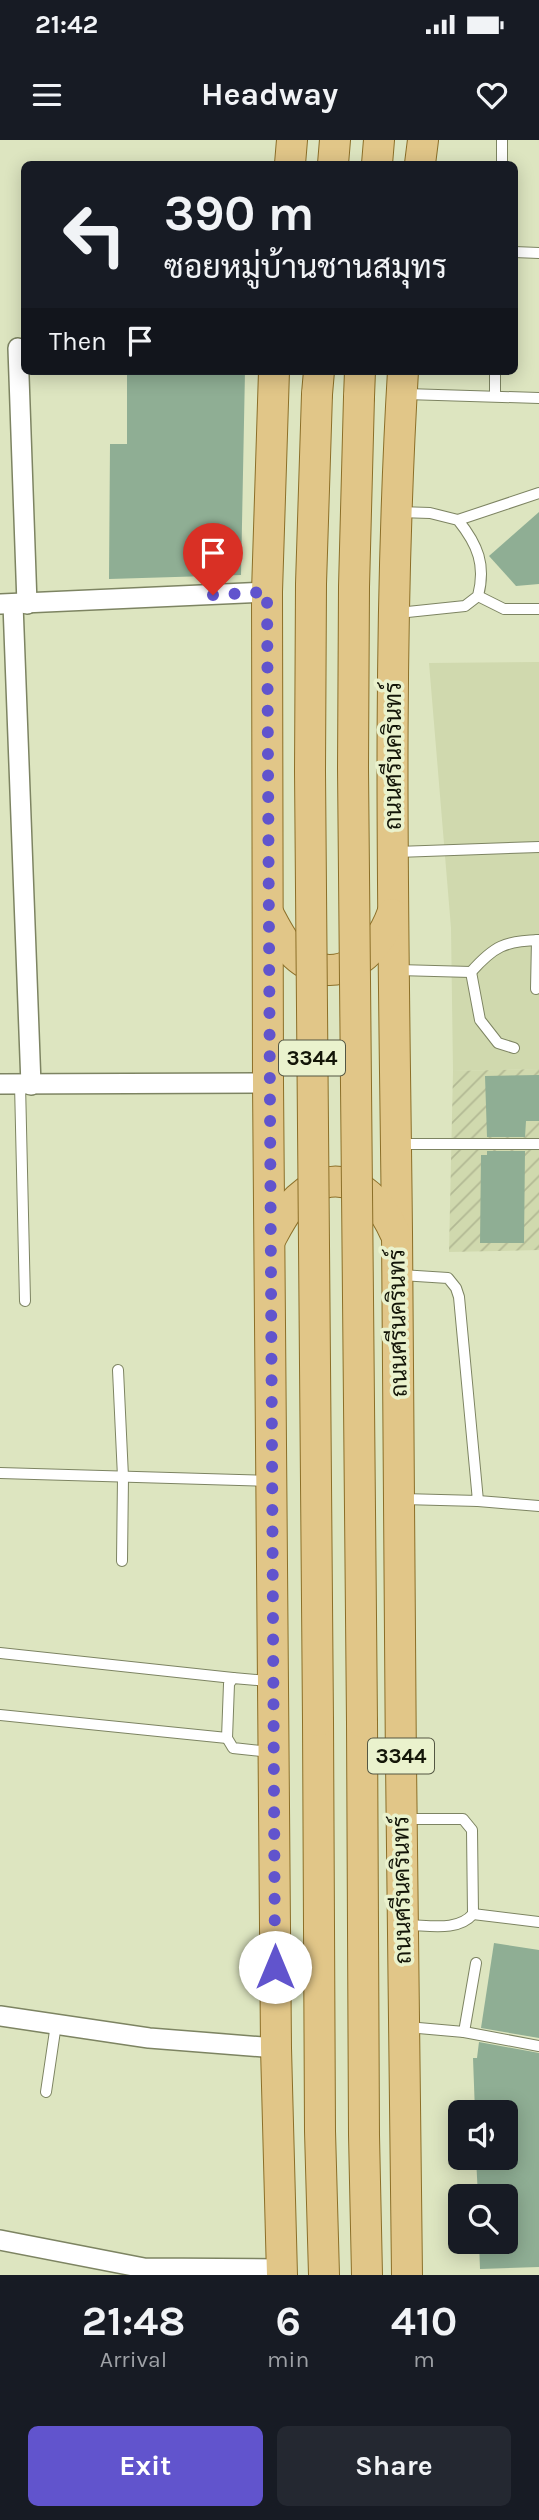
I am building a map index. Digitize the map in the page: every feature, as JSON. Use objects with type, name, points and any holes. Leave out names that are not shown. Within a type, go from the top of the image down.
[{"type":"main road","points":[[290,161],[292,140]]},
{"type":"main road","points":[[333,161],[335,140]]},
{"type":"main road","points":[[377,161],[379,140]]},
{"type":"main road","points":[[420,161],[423,140]]},
{"type":"main road","name":"3344","points":[[274,375],[267,592],[268,1083],[276,2048],[282,2272]]},
{"type":"main road","name":"3344","points":[[318,382],[312,572],[310,785],[320,2131],[324,2275]]},
{"type":"main road","name":"ถนนศรีนครินทร์","points":[[402,383],[393,613],[393,852],[407,2275]]},
{"type":"main road","name":"ถนนศรีนครินทร์","points":[[360,384],[354,574],[353,768],[367,2275]]},
{"type":"main road","points":[[268,913],[280,937],[294,954],[315,967],[334,970],[348,967],[368,953],[383,934],[394,908]]},
{"type":"main road","points":[[270,1240],[282,1218],[297,1200],[321,1185],[337,1183],[358,1186],[371,1195],[388,1217],[397,1236]]},
{"type":"street","points":[[18,348],[13,604],[25,1085]]},
{"type":"street","points":[[13,604],[267,592]]},
{"type":"street","points":[[0,1084],[268,1083]]},
{"type":"street","points":[[0,2016],[149,2038],[276,2048]]},
{"type":"street","points":[[0,2240],[144,2268],[282,2272]]},
{"type":"lane","points":[[502,140],[502,161]]},
{"type":"lane","points":[[518,252],[539,253]]},
{"type":"lane","points":[[495,375],[495,396]]},
{"type":"lane","points":[[402,383],[495,396],[539,398]]},
{"type":"lane","points":[[395,511],[430,513],[458,520],[539,493]]},
{"type":"lane","points":[[393,613],[464,606],[478,596],[484,576],[475,545],[458,520]]},
{"type":"lane","points":[[478,596],[504,609],[539,609]]},
{"type":"lane","points":[[393,852],[539,847]]},
{"type":"lane","points":[[394,970],[471,972],[485,957],[506,944],[513,941],[538,940],[536,989]]},
{"type":"lane","points":[[471,972],[480,1020],[498,1043],[514,1048]]},
{"type":"lane","points":[[25,1085],[25,1301]]},
{"type":"lane","points":[[396,1144],[539,1144]]},
{"type":"lane","points":[[397,1275],[448,1278],[456,1288],[478,1501]]},
{"type":"lane","points":[[118,1370],[123,1477],[122,1561]]},
{"type":"lane","points":[[0,1473],[272,1482]]},
{"type":"lane","points":[[399,1499],[539,1506]]},
{"type":"lane","points":[[0,1653],[273,1682]]},
{"type":"lane","points":[[233,1678],[229,1684],[227,1738],[233,1748],[274,1753]]},
{"type":"lane","points":[[0,1715],[227,1738]]},
{"type":"lane","points":[[401,1819],[463,1819],[472,1830],[473,1914],[466,1922],[457,1925],[403,1925]]},
{"type":"lane","points":[[473,1914],[539,1922]]},
{"type":"lane","points":[[464,2032],[476,1963]]},
{"type":"lane","points":[[46,2092],[56,2024]]},
{"type":"lane","points":[[403,2027],[464,2032],[539,2046]]},
{"type":"shaded area","points":[[539,662],[539,1069],[453,1071],[451,928],[429,663]]},
{"type":"shaded area","points":[[539,1069],[539,1250],[449,1252],[453,1071]]},
{"type":"building","points":[[127,375],[245,375],[241,575],[109,579],[110,444],[127,444]]},
{"type":"building","points":[[539,512],[539,584],[516,586],[489,556]]},
{"type":"building","points":[[539,1075],[539,1121],[526,1121],[525,1137],[487,1137],[485,1076]]},
{"type":"building","points":[[487,1151],[525,1151],[524,1243],[480,1243],[481,1155],[487,1155]]},
{"type":"building","points":[[494,1943],[539,1950],[539,2038],[481,2028]]},
{"type":"building","points":[[479,2042],[539,2053],[539,2267],[480,2269],[479,2254],[518,2254],[518,2184],[477,2184],[477,2170],[518,2170],[518,2100],[475,2100],[473,2058],[477,2058]]},
{"type":"route","points":[[213,595],[267,592],[275,1967]]}]
